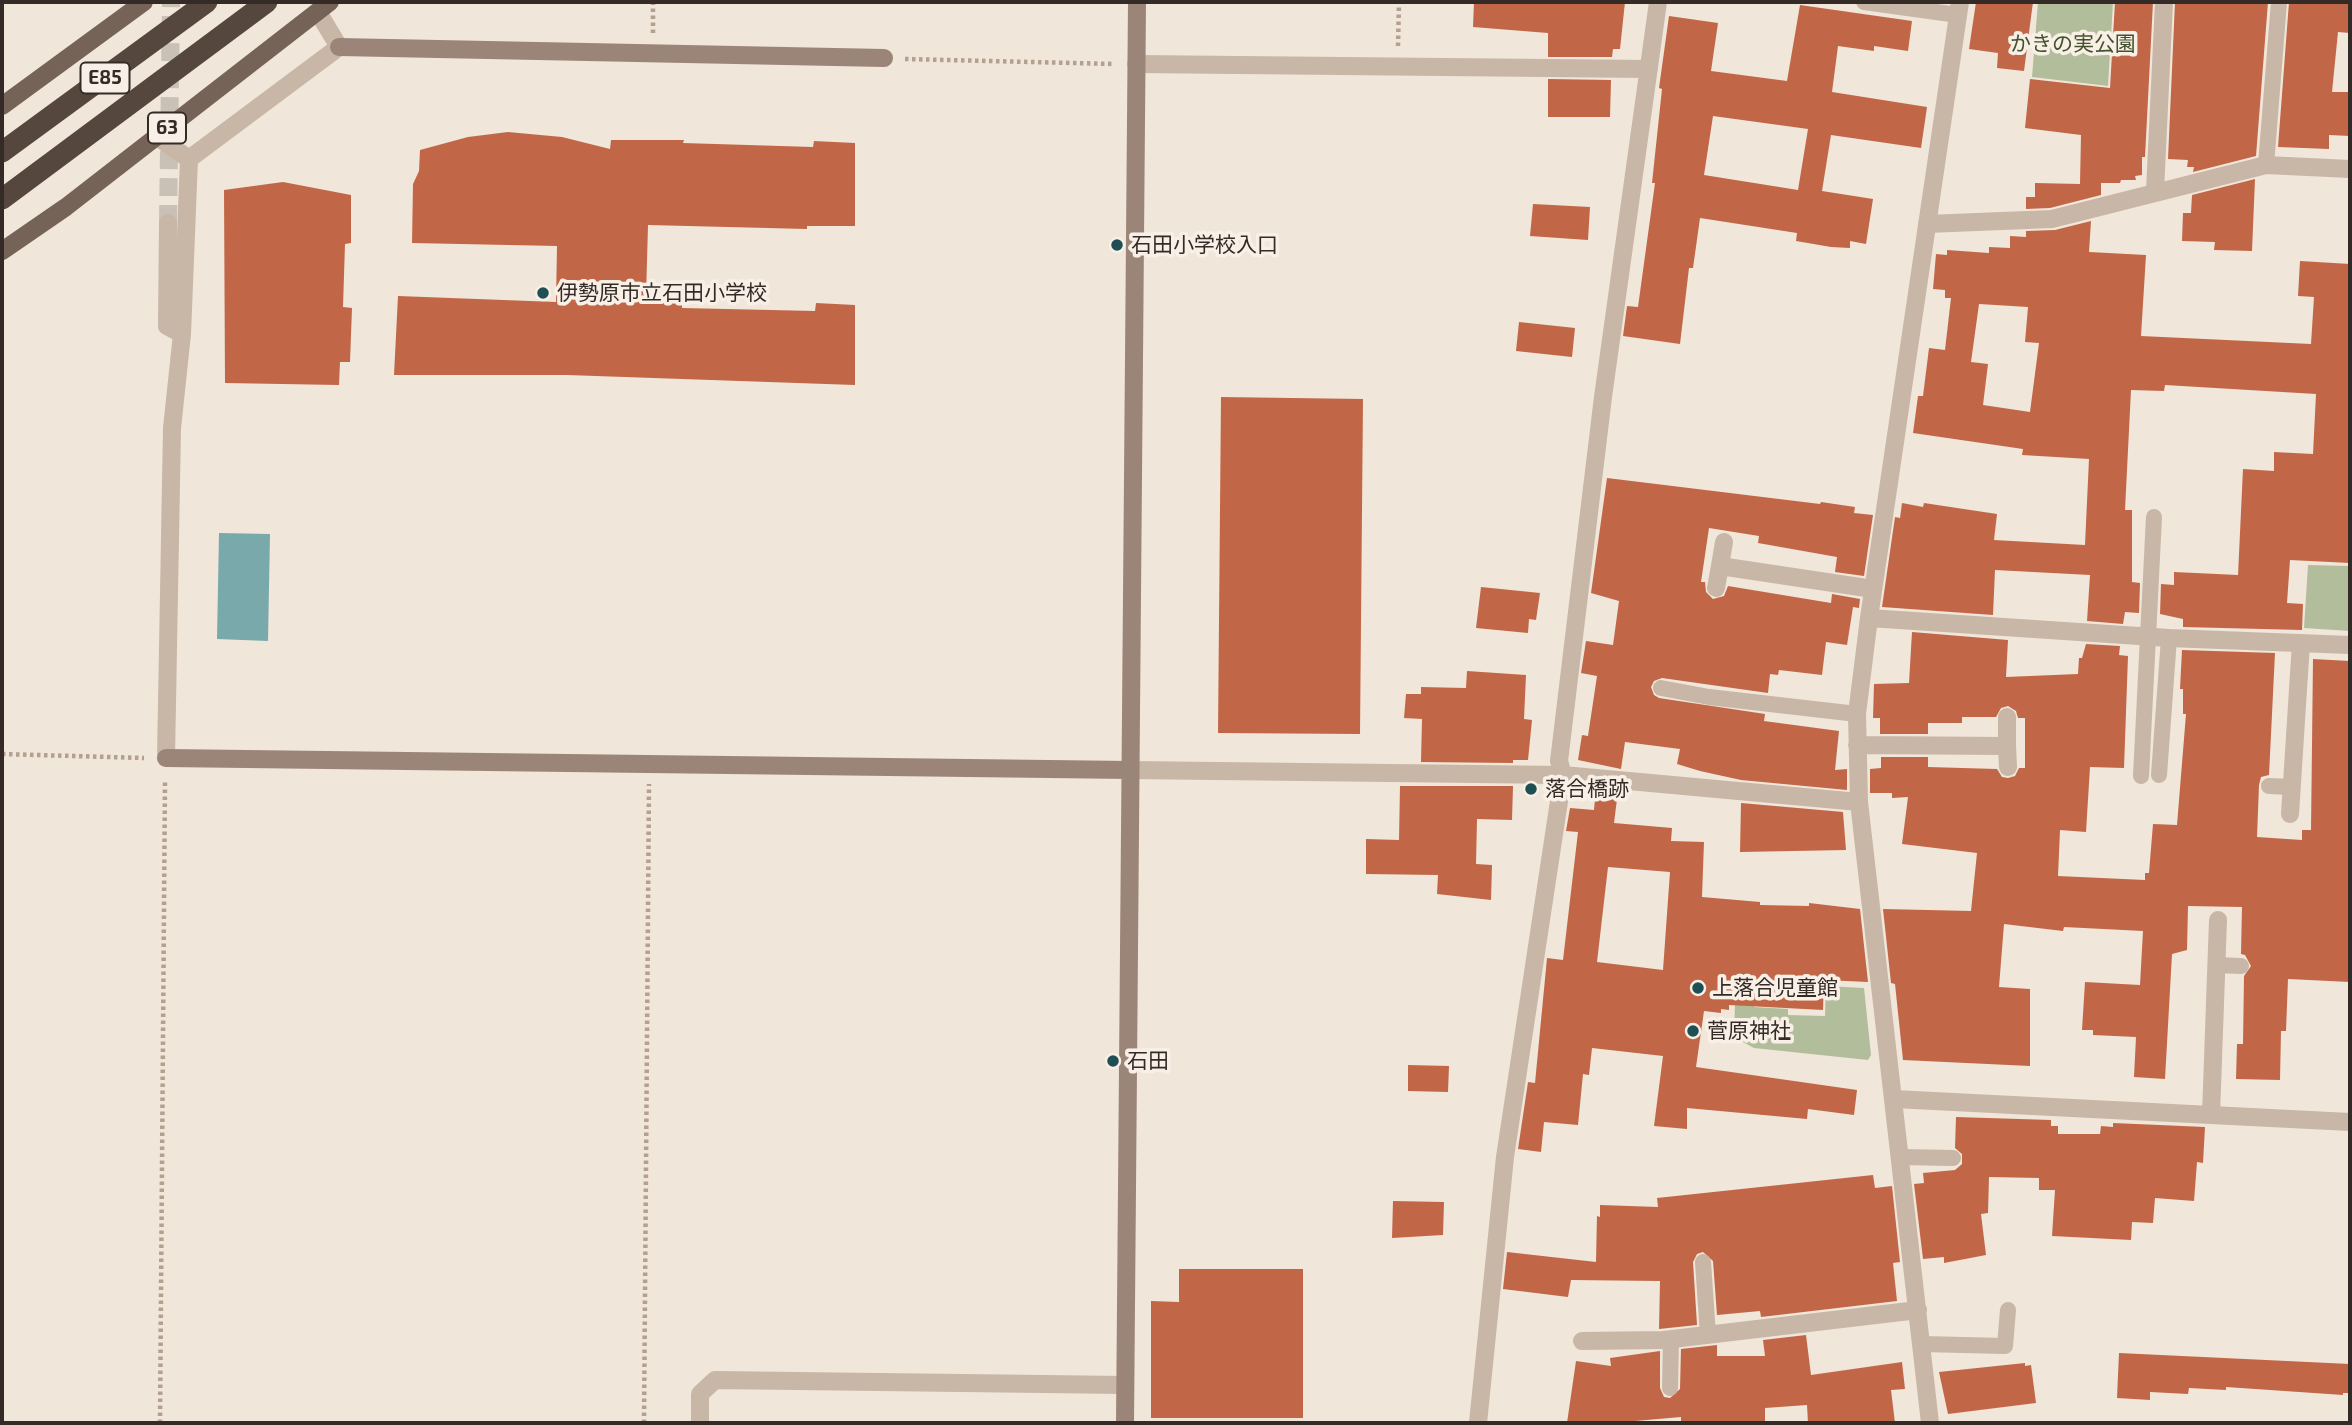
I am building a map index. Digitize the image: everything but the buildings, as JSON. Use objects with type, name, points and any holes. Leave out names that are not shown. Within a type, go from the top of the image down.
[{"type":"highway","name":"E85","points":[[2,152],[207,2]]},
{"type":"highway","name":"E85","points":[[2,199],[267,2]]},
{"type":"main road","points":[[2,106],[144,2]]},
{"type":"main road","name":"63","points":[[2,251],[66,207],[324,7]]},
{"type":"street","points":[[1125,1423],[1137,2]]},
{"type":"street","points":[[1478,1423],[1505,1157],[1563,775],[1559,761],[1603,397],[1658,2]]},
{"type":"street","points":[[2155,191],[2164,2]]},
{"type":"street","points":[[324,7],[339,47]]},
{"type":"street","points":[[1930,1423],[1859,802],[1857,714],[1959,8]]},
{"type":"street","points":[[188,159],[339,47],[884,58]]},
{"type":"street","points":[[1136,64],[1398,64],[1649,69]]},
{"type":"street","points":[[156,136],[188,159]]},
{"type":"street","points":[[188,159],[182,334],[172,428],[166,758],[1563,775],[1859,802]]},
{"type":"street","points":[[1927,224],[2052,219],[2266,165],[2350,169]]},
{"type":"street","points":[[167,223],[167,326],[182,334]]},
{"type":"street","points":[[1716,588],[1724,542]]},
{"type":"street","points":[[1720,566],[1873,589]]},
{"type":"street","points":[[1869,618],[2147,637],[2350,645]]},
{"type":"street","points":[[2290,814],[2301,643]]},
{"type":"street","points":[[2007,717],[2007,767]]},
{"type":"street","points":[[1857,745],[2007,746]]},
{"type":"street","points":[[2211,1115],[2218,920]]},
{"type":"street","points":[[1894,1099],[2350,1122]]},
{"type":"street","points":[[1583,1341],[1671,1339],[1918,1310]]},
{"type":"street","points":[[700,1423],[700,1394],[715,1380],[1125,1385]]},
{"type":"lane","points":[[1864,2],[1959,8]]},
{"type":"lane","points":[[2266,165],[2279,2]]},
{"type":"lane","points":[[2141,776],[2154,517]]},
{"type":"lane","points":[[2159,775],[2169,638]]},
{"type":"lane","points":[[1661,688],[1709,697],[1857,714]]},
{"type":"lane","points":[[2269,786],[2292,787]]},
{"type":"lane","points":[[2216,965],[2241,966]]},
{"type":"lane","points":[[1900,1157],[1953,1158]]},
{"type":"lane","points":[[1703,1262],[1708,1335]]},
{"type":"lane","points":[[1922,1344],[2005,1346],[2008,1310]]},
{"type":"lane","points":[[1670,1388],[1671,1339]]},
{"type":"path","points":[[1398,64],[1399,2]]},
{"type":"path","points":[[884,58],[1136,64]]},
{"type":"path","points":[[2,754],[166,758],[160,1423]]},
{"type":"path","points":[[644,1423],[649,765]]},
{"type":"green space","name":"かきの実公園","points":[[2038,2],[2113,2],[2108,86],[2032,77]]},
{"type":"green space","points":[[2308,565],[2350,566],[2350,631],[2304,628]]},
{"type":"green space","points":[[1755,978],[1754,1007],[1788,1009],[1788,1015],[1825,1016],[1826,986],[1864,988],[1871,1055],[1868,1060],[1754,1048],[1734,1037],[1735,1002]]},
{"type":"water","points":[[219,533],[270,534],[268,641],[217,639]]},
{"type":"tunnel","points":[[168,223],[171,2]]},
{"type":"place","name":"石田小学校入口","points":[[1117,245]]},
{"type":"place","name":"伊勢原市立石田小学校","points":[[543,293]]},
{"type":"place","name":"落合橋跡","points":[[1531,789]]},
{"type":"place","name":"上落合児童館","points":[[1698,988]]},
{"type":"place","name":"菅原神社","points":[[1693,1031]]},
{"type":"place","name":"石田","points":[[1113,1061]]}]
